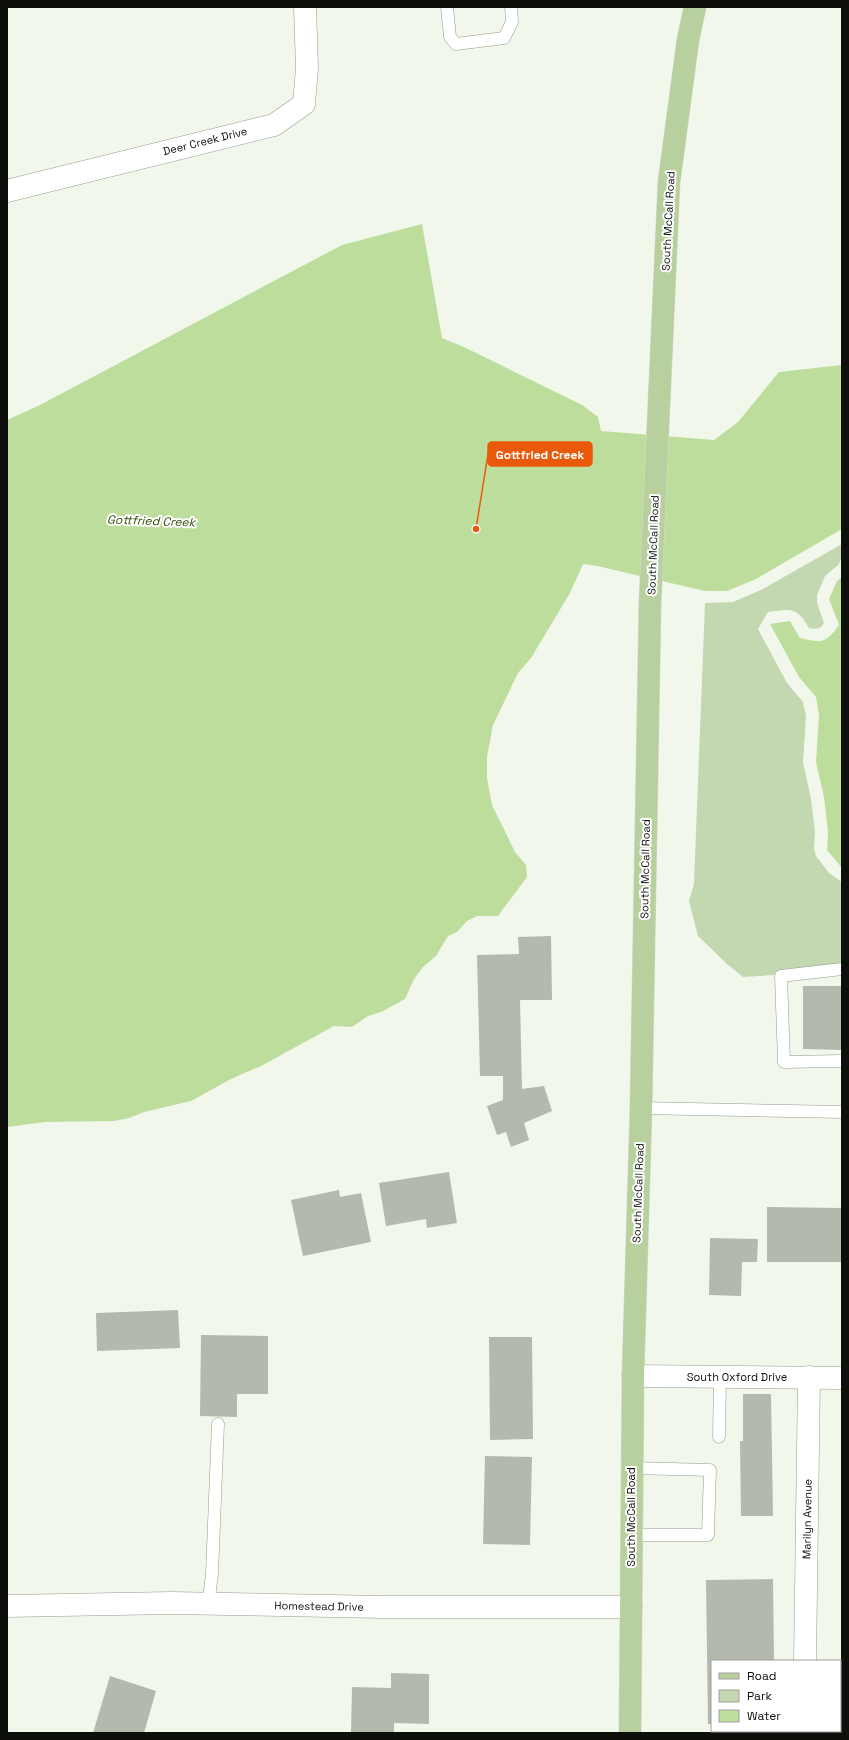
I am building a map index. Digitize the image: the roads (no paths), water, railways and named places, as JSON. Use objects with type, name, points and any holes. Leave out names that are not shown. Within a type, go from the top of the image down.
[{"type":"main road","name":"South McCall Road","points":[[630,1733],[633,1376],[641,1108],[650,603],[669,182],[688,40],[695,7]]},
{"type":"street","name":"Deer Creek Drive","points":[[7,191],[274,125],[304,104],[307,68],[305,7]]},
{"type":"street","name":"South Oxford Drive","points":[[633,1376],[842,1378]]},
{"type":"street","name":"Marilyn Avenue","points":[[805,1660],[809,1377]]},
{"type":"street","name":"Homestead Drive","points":[[7,1606],[171,1603],[208,1605],[382,1607],[630,1607]]},
{"type":"lane","points":[[447,7],[450,37],[456,44],[504,38],[512,22],[511,7]]},
{"type":"lane","points":[[842,969],[781,976],[784,1062],[842,1061]]},
{"type":"lane","points":[[641,1108],[842,1112]]},
{"type":"lane","points":[[719,1437],[720,1377]]},
{"type":"lane","points":[[208,1605],[212,1574],[218,1424]]},
{"type":"lane","points":[[631,1535],[708,1535],[710,1470],[632,1468]]},
{"type":"water","points":[[422,224],[442,338],[466,348],[582,405],[598,417],[601,431],[714,440],[738,422],[779,372],[842,365],[842,529],[756,579],[727,591],[705,591],[583,564],[570,593],[531,658],[518,673],[493,725],[487,757],[487,778],[492,805],[515,852],[526,865],[527,877],[498,916],[477,916],[467,921],[457,932],[448,936],[436,956],[423,967],[414,979],[405,999],[381,1012],[368,1016],[352,1027],[334,1026],[263,1065],[231,1079],[191,1101],[114,1121],[45,1122],[7,1127],[7,420],[40,405],[342,245]]},
{"type":"water","points":[[842,577],[842,868],[827,850],[828,832],[824,797],[816,762],[819,715],[816,697],[799,677],[770,624],[790,621],[800,638],[813,641],[826,639],[839,625],[829,599],[837,581]]},
{"type":"place","name":"Gottfried Creek","points":[[476,529]]}]
